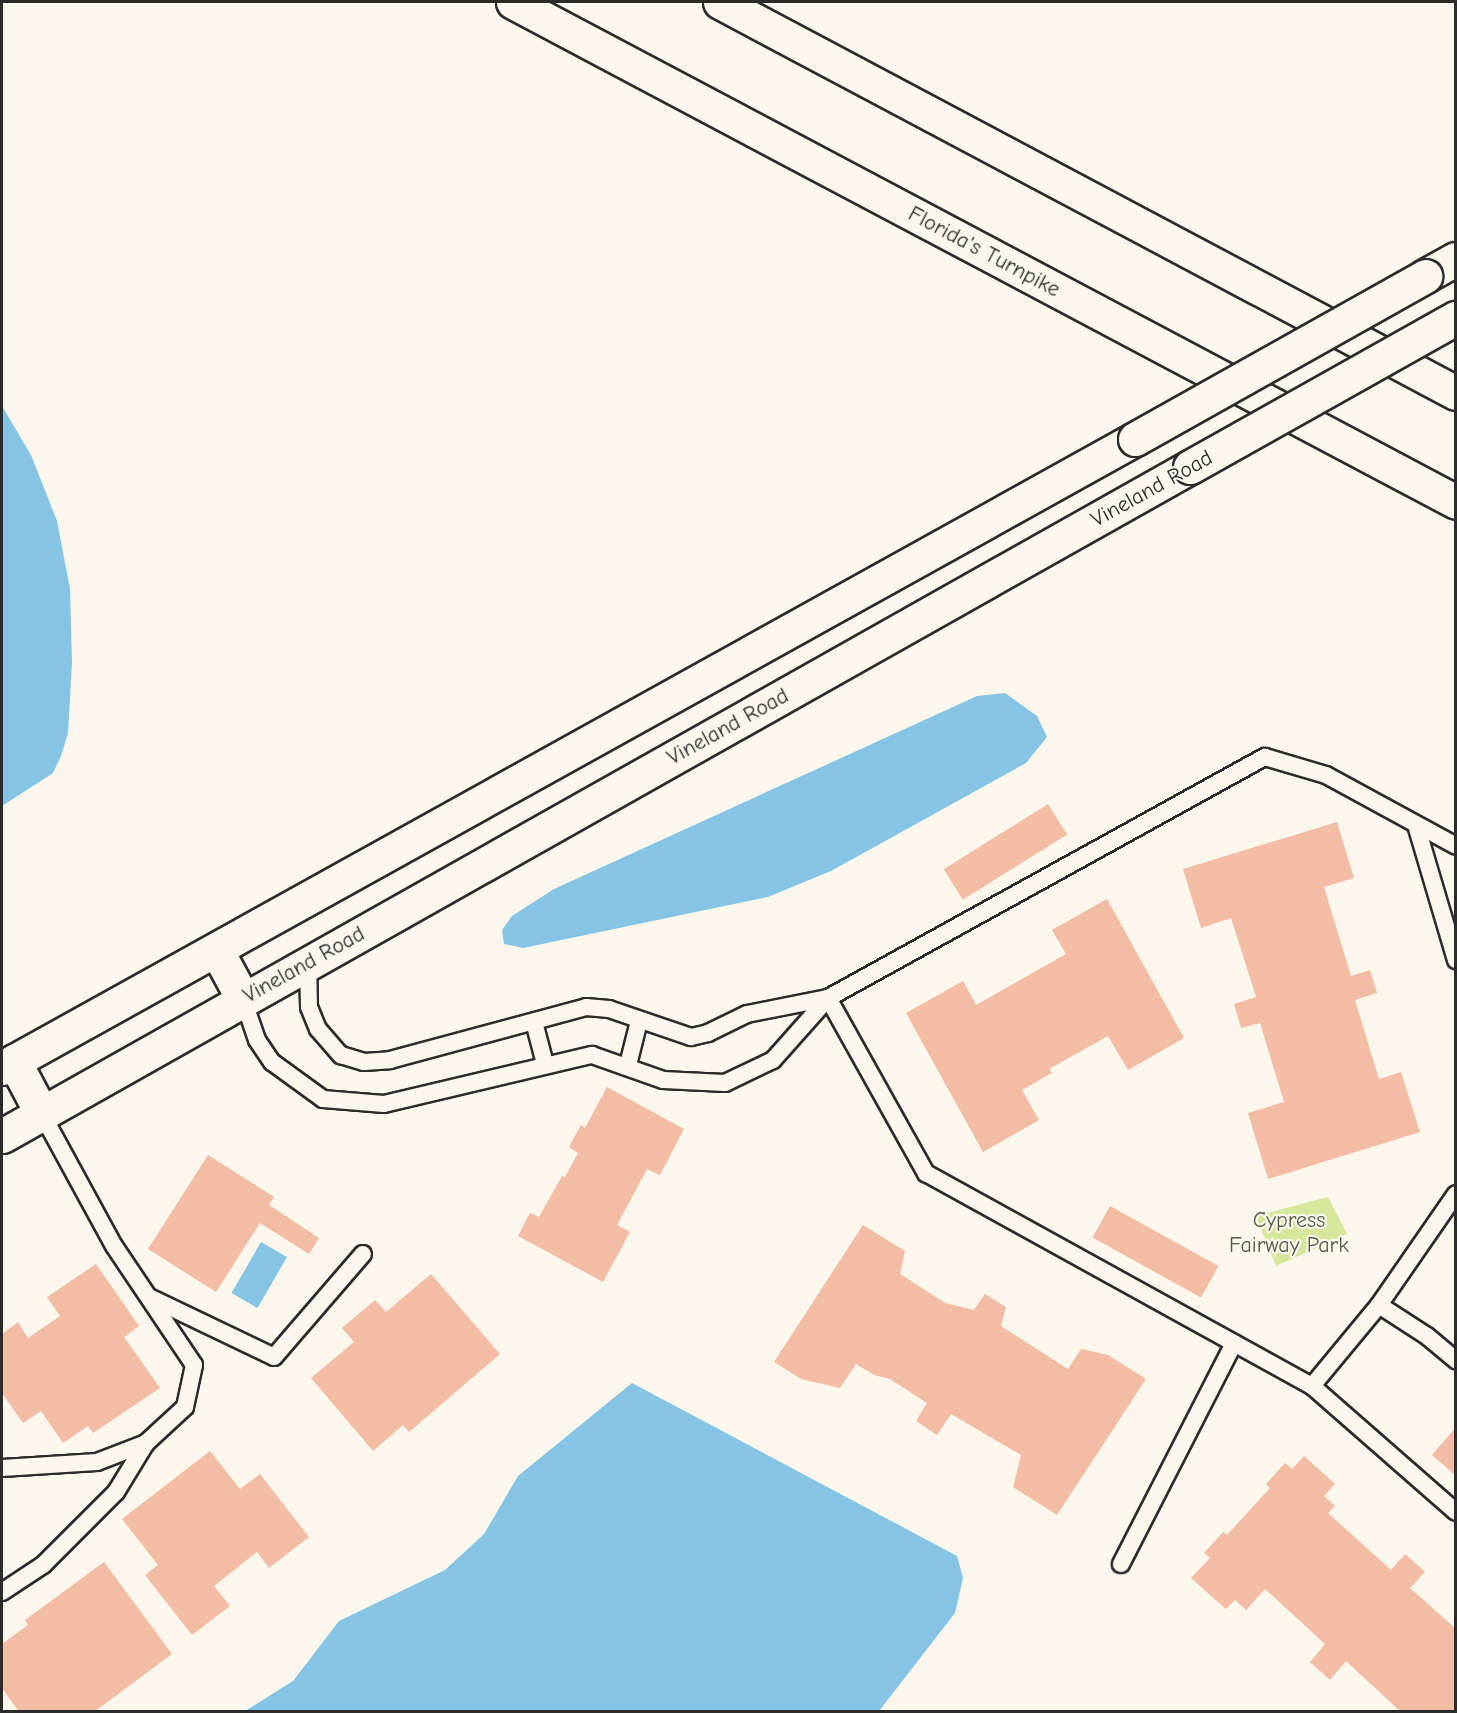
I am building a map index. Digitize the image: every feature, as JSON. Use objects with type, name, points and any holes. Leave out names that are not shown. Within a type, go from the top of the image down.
[{"type":"main road","name":"Florida's Turnpike","points":[[513,2],[1455,502]]},
{"type":"main road","points":[[720,2],[1455,393]]},
{"type":"main road","points":[[42,1114],[8,1065],[217,951],[1455,259]]},
{"type":"main road","name":"Vineland Road","points":[[2,1136],[1455,318]]},
{"type":"main road","points":[[217,951],[243,999]]},
{"type":"lane","points":[[308,963],[309,1007],[318,1029],[341,1055],[364,1062],[390,1060],[586,1007],[609,1009],[691,1037],[708,1034],[747,1014],[828,999],[1265,757],[1326,775],[1455,846]]},
{"type":"lane","points":[[1416,825],[1455,960]]},
{"type":"lane","points":[[243,999],[257,1040],[272,1062],[323,1099],[384,1104],[592,1054],[628,1065],[663,1080],[725,1083],[773,1060],[828,999]]},
{"type":"lane","points":[[828,999],[926,1173],[1312,1386],[1455,1512]]},
{"type":"lane","points":[[628,1065],[639,1021]]},
{"type":"lane","points":[[534,1022],[545,1064]]},
{"type":"lane","points":[[2,1592],[43,1565],[116,1492],[146,1443],[184,1407],[194,1365],[114,1246],[42,1114]]},
{"type":"lane","points":[[1312,1386],[1379,1305],[1455,1194]]},
{"type":"lane","points":[[150,1298],[274,1357],[363,1254]]},
{"type":"lane","points":[[1379,1305],[1427,1336],[1455,1360]]},
{"type":"lane","points":[[1121,1564],[1234,1343]]},
{"type":"lane","points":[[2,1468],[97,1462],[146,1443]]},
{"type":"green space","name":"Cypress Fairway Park","points":[[1328,1197],[1347,1234],[1276,1266],[1256,1216]]},
{"type":"water","points":[[2,406],[31,455],[57,521],[70,589],[72,663],[68,733],[53,773],[2,806]]},
{"type":"water","points":[[1005,693],[1037,716],[1047,737],[1026,763],[831,871],[768,897],[523,948],[504,944],[502,930],[512,916],[554,889],[977,696]]},
{"type":"water","points":[[261,1242],[287,1257],[257,1308],[231,1293]]},
{"type":"water","points":[[632,1383],[957,1556],[963,1578],[955,1613],[879,1711],[245,1711],[293,1681],[339,1621],[445,1570],[484,1534],[518,1476]]},
{"type":"building","points":[[1048,804],[1067,835],[963,900],[944,869]]},
{"type":"building","points":[[1337,822],[1354,878],[1324,887],[1351,976],[1370,970],[1377,993],[1355,1000],[1379,1079],[1401,1072],[1420,1132],[1268,1179],[1248,1113],[1284,1102],[1260,1023],[1241,1028],[1234,1004],[1256,997],[1231,918],[1201,928],[1183,869]]},
{"type":"building","points":[[1107,899],[1184,1038],[1128,1070],[1108,1036],[1049,1069],[1052,1073],[1022,1090],[1039,1120],[983,1152],[906,1013],[963,981],[976,1005],[1066,954],[1052,930]]},
{"type":"building","points":[[607,1087],[684,1129],[660,1175],[647,1169],[617,1225],[630,1232],[603,1282],[518,1236],[530,1213],[539,1217],[562,1176],[565,1177],[578,1153],[569,1147],[581,1125],[585,1128]]},
{"type":"building","points":[[208,1155],[274,1197],[269,1205],[319,1238],[309,1254],[260,1223],[216,1292],[148,1249]]},
{"type":"building","points":[[1110,1206],[1218,1266],[1201,1298],[1093,1237]]},
{"type":"building","points":[[863,1225],[905,1251],[900,1274],[945,1303],[974,1310],[985,1294],[1006,1307],[1001,1326],[1068,1369],[1081,1349],[1108,1355],[1146,1379],[1057,1515],[1013,1487],[1021,1455],[951,1414],[937,1435],[916,1421],[927,1403],[890,1379],[874,1375],[856,1364],[840,1388],[801,1379],[774,1362]]},
{"type":"building","points":[[96,1264],[139,1326],[124,1337],[160,1388],[93,1433],[88,1426],[63,1443],[41,1411],[23,1423],[2,1393],[2,1334],[18,1322],[28,1338],[60,1316],[47,1297]]},
{"type":"building","points":[[431,1274],[500,1354],[409,1432],[403,1425],[373,1451],[311,1378],[354,1342],[342,1328],[375,1300],[386,1312]]},
{"type":"building","points":[[1456,1427],[1456,1476],[1432,1455]]},
{"type":"building","points":[[210,1451],[240,1489],[260,1474],[309,1537],[269,1568],[257,1552],[214,1586],[230,1606],[192,1635],[145,1575],[158,1565],[122,1519]]},
{"type":"building","points":[[1304,1456],[1335,1484],[1324,1496],[1335,1506],[1328,1513],[1391,1570],[1405,1554],[1425,1572],[1410,1588],[1456,1629],[1456,1712],[1401,1712],[1346,1661],[1330,1680],[1310,1662],[1325,1644],[1265,1589],[1246,1610],[1235,1600],[1226,1609],[1191,1578],[1210,1558],[1204,1553],[1223,1532],[1227,1535],[1270,1488],[1266,1484],[1285,1463],[1292,1469]]},
{"type":"building","points":[[104,1562],[172,1654],[94,1712],[19,1712],[2,1688],[2,1644],[28,1625],[25,1620]]}]
